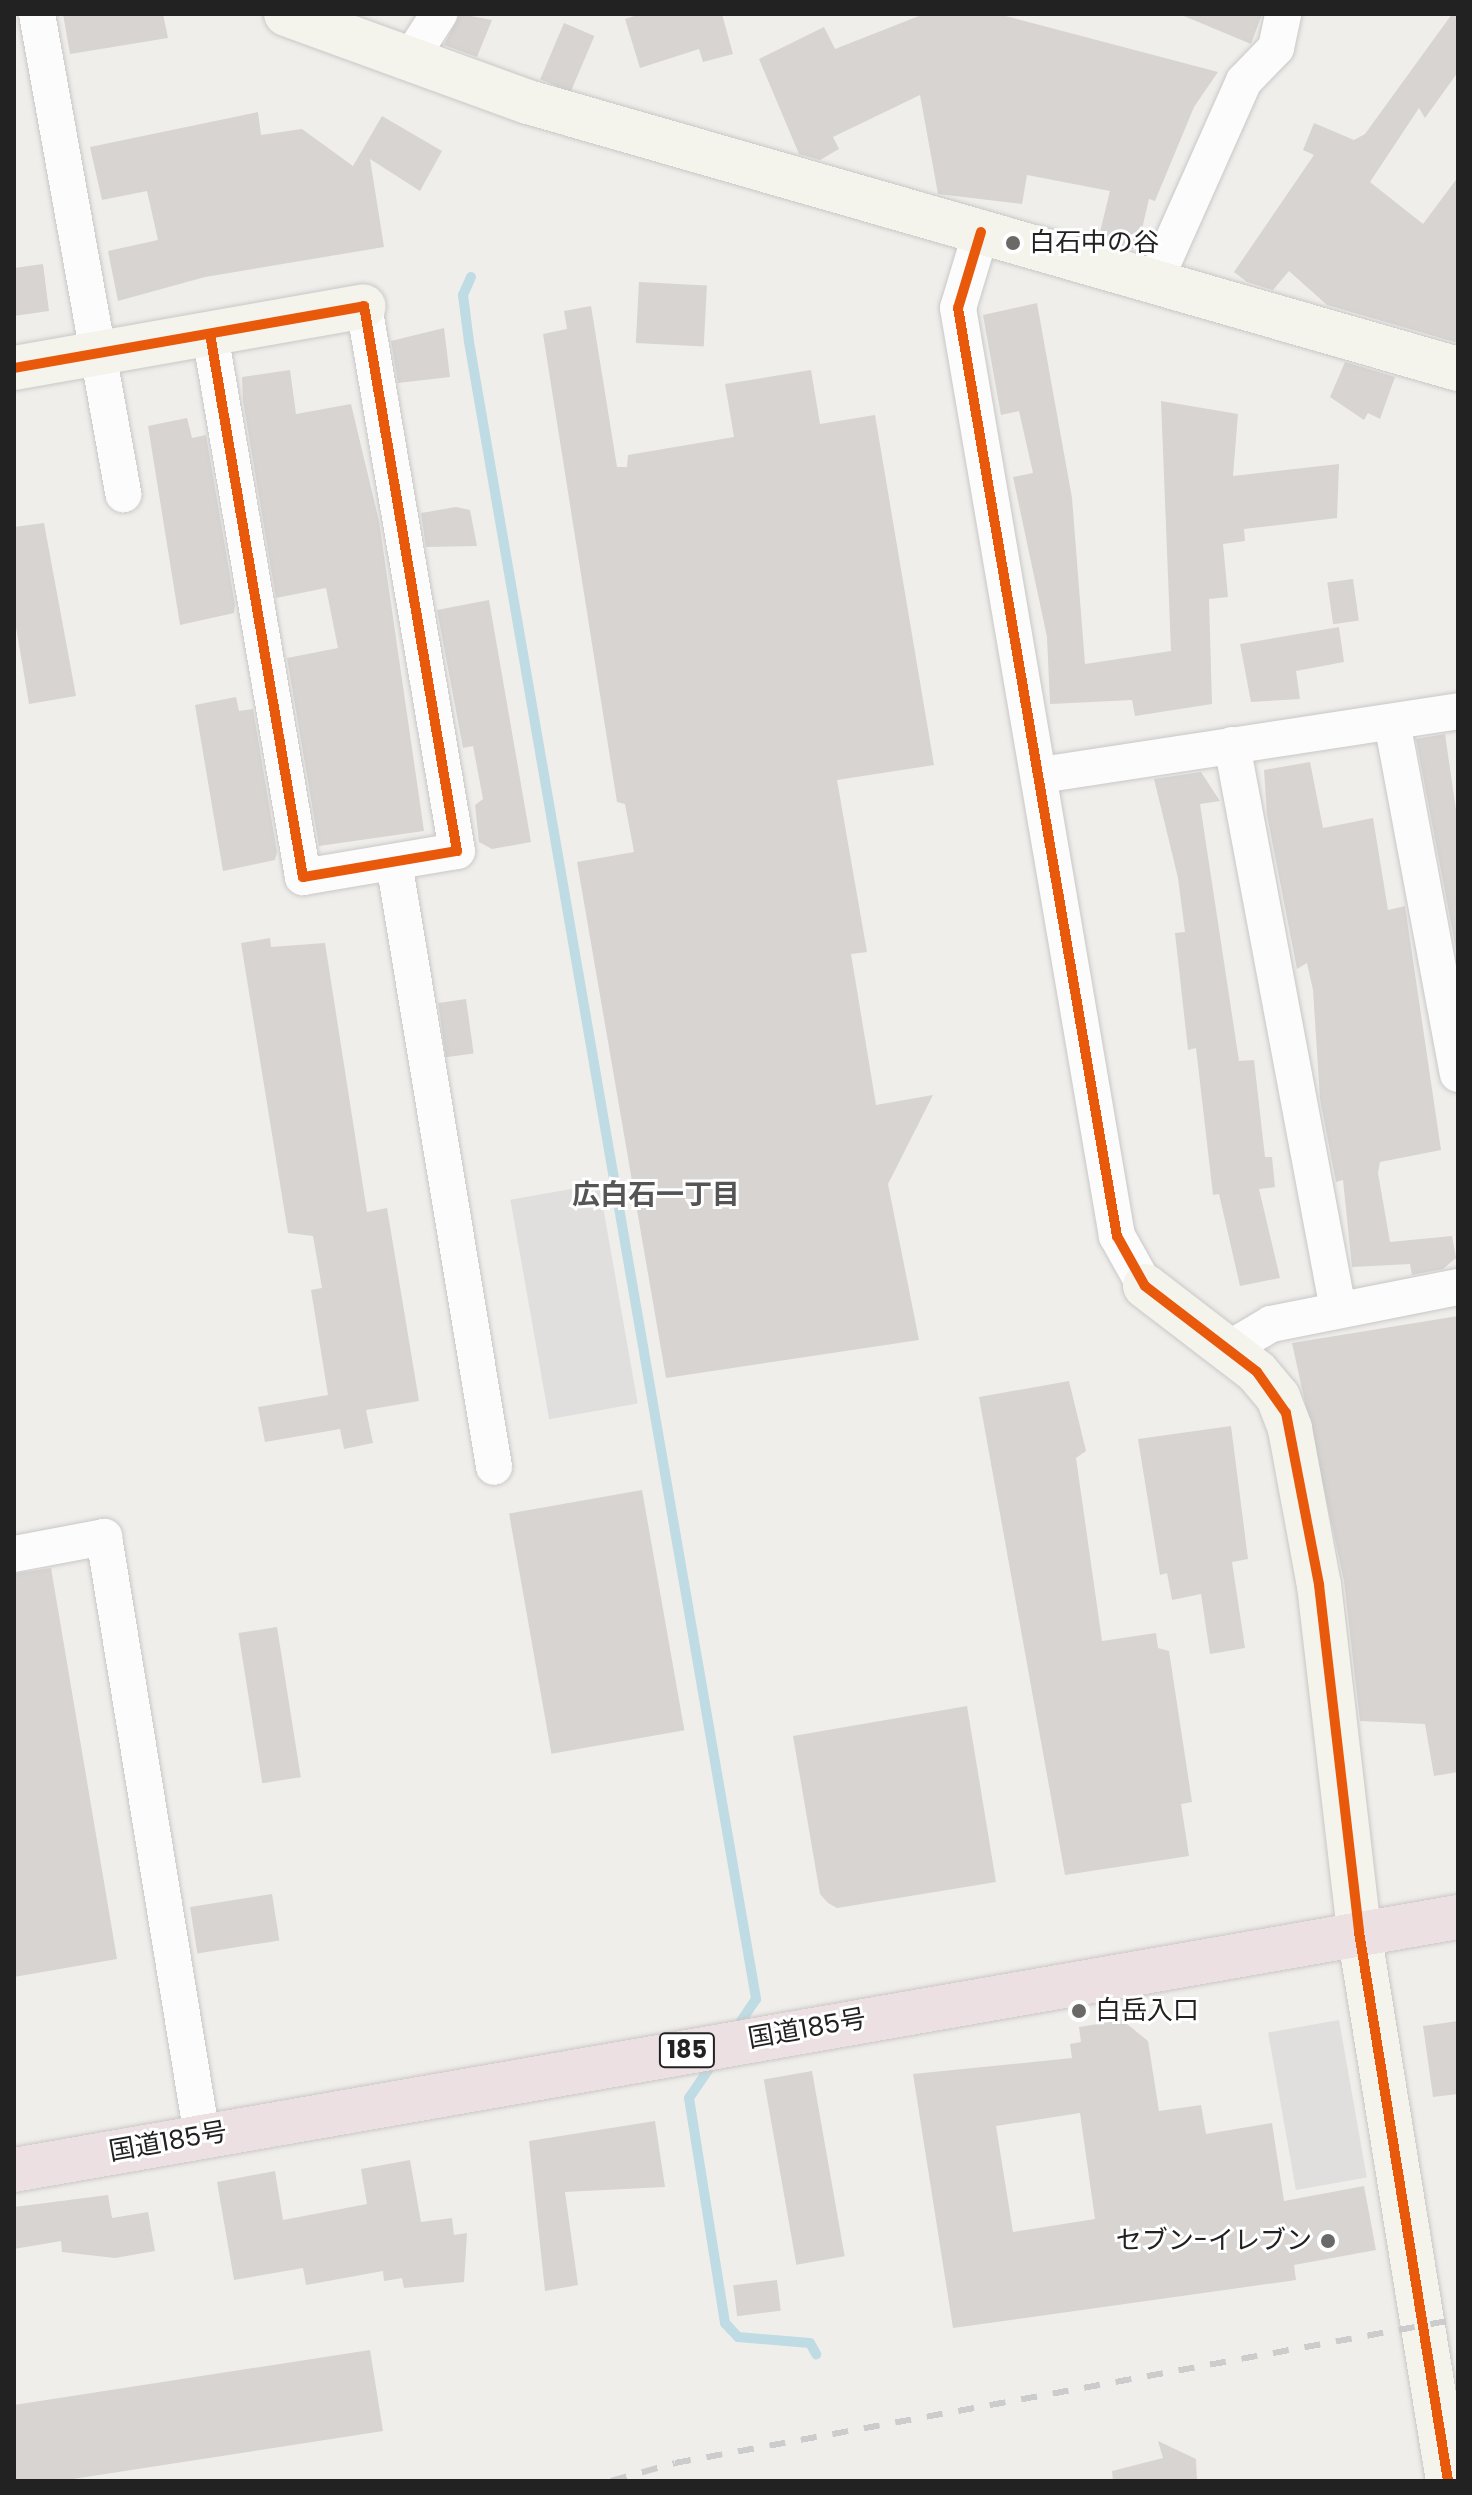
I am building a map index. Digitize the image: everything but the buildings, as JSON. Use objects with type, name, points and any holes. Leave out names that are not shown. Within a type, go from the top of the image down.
[{"type":"highway","name":"国道185号","points":[[14,2170],[1458,1917]]},
{"type":"street","points":[[37,14],[93,356],[123,494]]},
{"type":"street","points":[[286,14],[528,102],[1458,369]]},
{"type":"street","points":[[410,59],[439,14]]},
{"type":"street","points":[[1154,283],[1244,81],[1276,48],[1283,14]]},
{"type":"street","points":[[981,232],[958,308],[1041,775],[1117,1236],[1145,1286],[1229,1349],[1278,1397],[1290,1429],[1319,1585],[1359,1932],[1448,2481]]},
{"type":"street","points":[[14,368],[364,306],[457,851],[303,877],[210,334]]},
{"type":"street","points":[[1041,775],[1458,711]]},
{"type":"street","points":[[1392,722],[1458,1074]]},
{"type":"street","points":[[1232,745],[1338,1309]]},
{"type":"street","points":[[394,862],[494,1467]]},
{"type":"street","points":[[1229,1349],[1247,1332],[1338,1309],[1458,1287]]},
{"type":"street","points":[[14,1554],[104,1537],[202,2136]]},
{"type":"shaded area","points":[[599,1184],[638,1404],[549,1419],[510,1200]]},
{"type":"shaded area","points":[[1339,2020],[1367,2178],[1296,2190],[1268,2033]]},
{"type":"waterway","points":[[471,277],[463,295],[469,342],[756,1999],[735,2030]]},
{"type":"waterway","points":[[715,2060],[689,2098],[725,2323],[738,2337],[810,2343],[816,2354]]},
{"type":"railway","points":[[611,2481],[675,2463],[1458,2319]]},
{"type":"cycle path","points":[[981,232],[958,308],[1117,1236],[1145,1286],[1257,1372],[1286,1413],[1319,1585],[1359,1932],[1448,2481]]},
{"type":"cycle path","points":[[14,368],[364,306],[457,851],[303,877],[210,334]]},
{"type":"place","name":"白石中の谷","points":[[1013,243]]},
{"type":"place","name":"白岳入口","points":[[1079,2011]]},
{"type":"place","name":"セブン-イレブン","points":[[1328,2241]]},
{"type":"district","name":"広白石一丁目","points":[[656,1195]]}]
